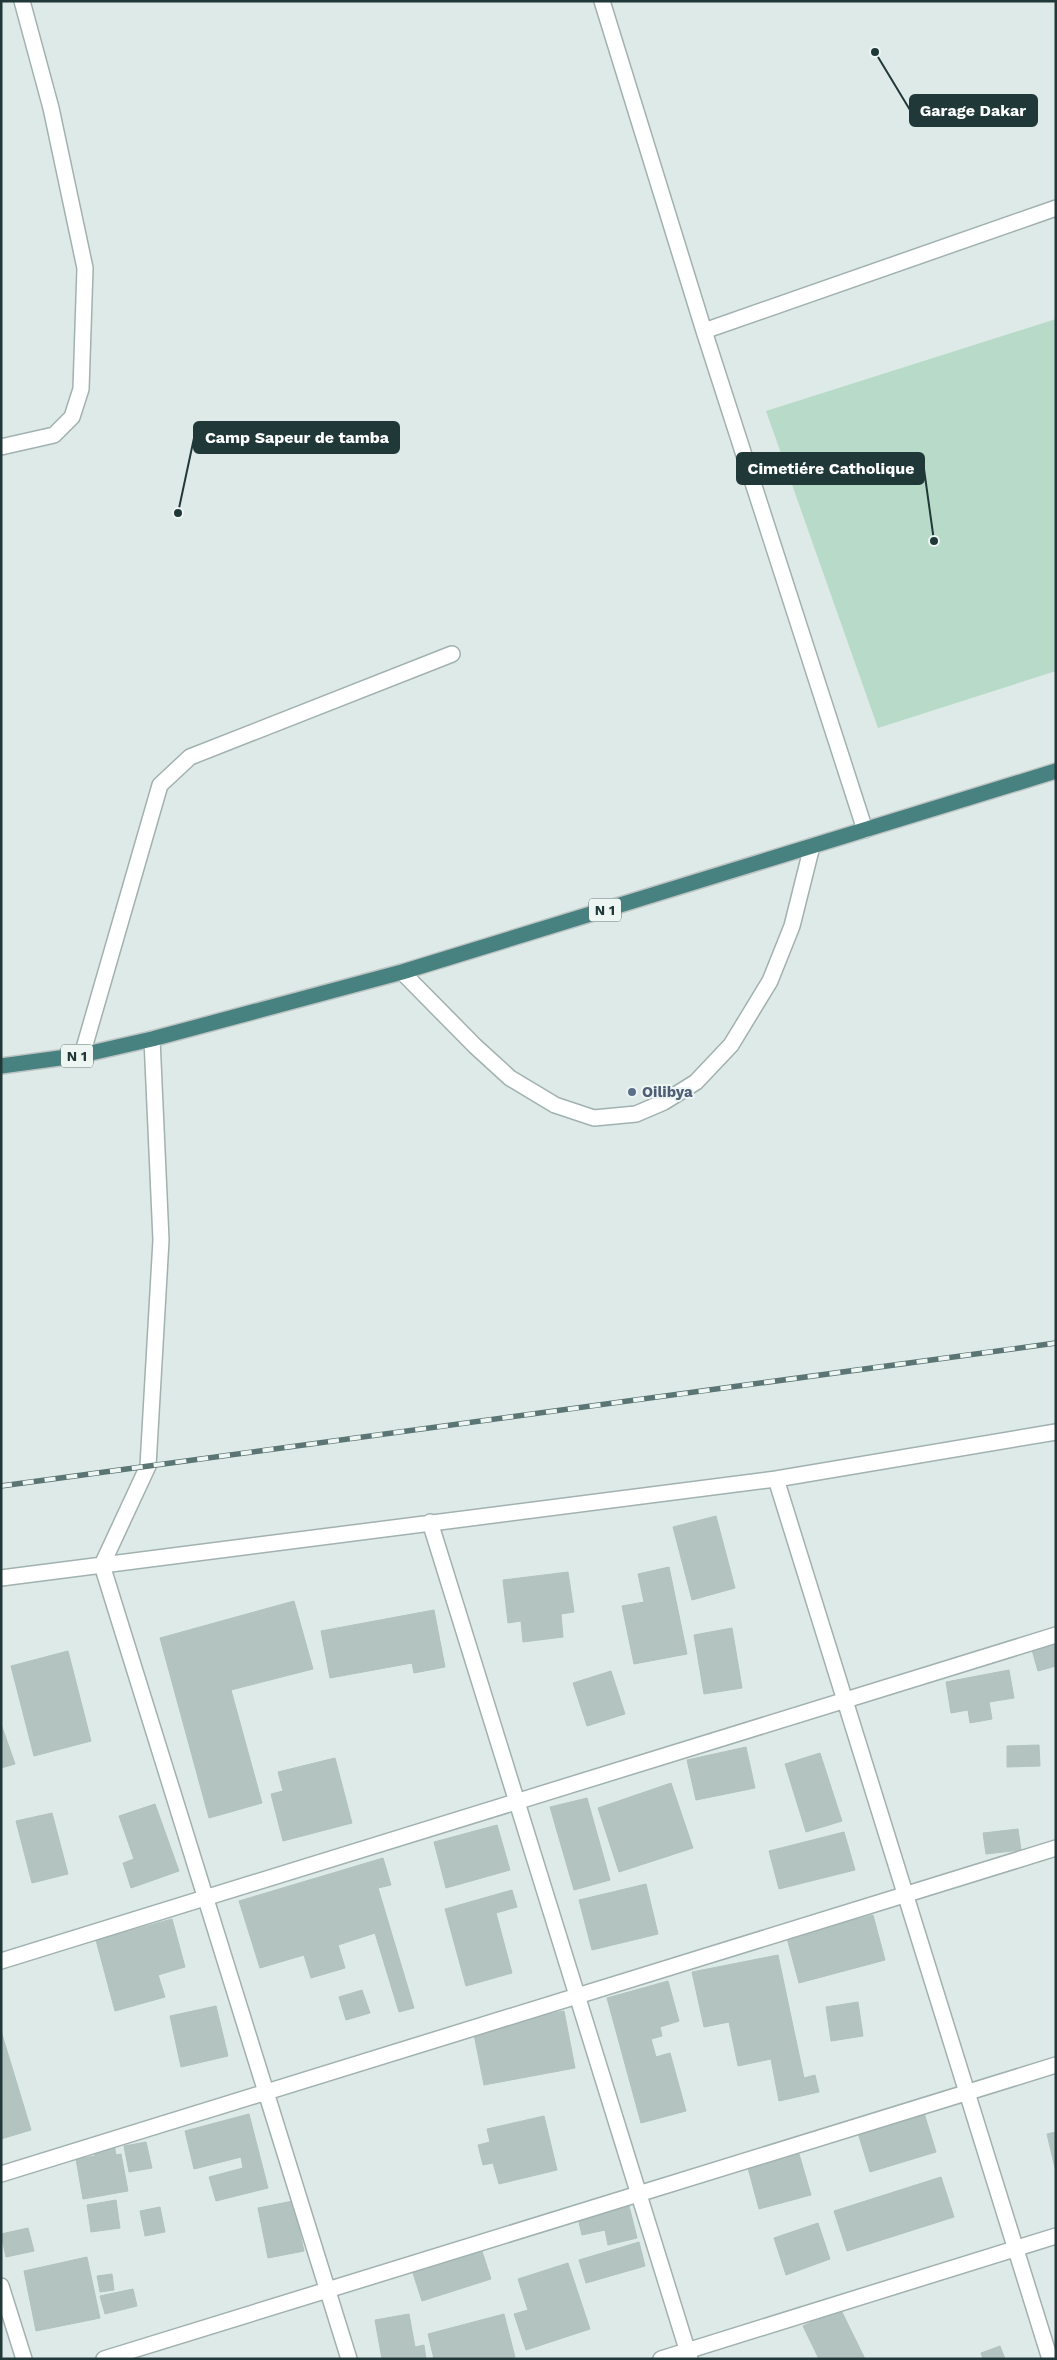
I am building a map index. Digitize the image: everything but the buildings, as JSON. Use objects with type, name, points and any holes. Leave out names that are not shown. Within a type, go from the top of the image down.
[{"type":"highway","name":"N 1","points":[[1,1066],[82,1055],[152,1039],[402,972],[1056,771]]},
{"type":"street","points":[[1,447],[54,435],[72,417],[81,389],[84,268],[51,108],[22,1]]},
{"type":"street","points":[[602,1],[704,331],[865,830]]},
{"type":"street","points":[[704,331],[1056,208]]},
{"type":"street","points":[[82,1055],[160,786],[190,757],[452,654]]},
{"type":"street","points":[[402,972],[475,1046],[510,1078],[555,1105],[594,1118],[636,1114],[664,1102],[696,1082],[731,1045],[770,981],[792,926],[812,846]]},
{"type":"street","points":[[152,1039],[161,1240],[148,1466],[102,1565],[349,2359]]},
{"type":"street","points":[[1,1578],[776,1479],[1056,1432]]},
{"type":"street","points":[[776,1479],[1050,2359]]},
{"type":"street","points":[[430,1522],[689,2355]]},
{"type":"street","points":[[1,1961],[1056,1635]]},
{"type":"street","points":[[1,2174],[1056,1848]]},
{"type":"street","points":[[104,2359],[1056,2065]]},
{"type":"street","points":[[661,2359],[689,2355],[1056,2236]]},
{"type":"street","points":[[1,2286],[24,2359]]},
{"type":"green space","points":[[1056,319],[1056,671],[878,728],[766,411]]},
{"type":"railway","points":[[1,1486],[1056,1343]]},
{"type":"place","name":"Garage Dakar","points":[[875,52]]},
{"type":"place","name":"Camp Sapeur de tamba","points":[[178,513]]},
{"type":"place","name":"Cimetiére Catholique","points":[[934,541]]},
{"type":"place","name":"Oilibya","points":[[632,1092]]}]
